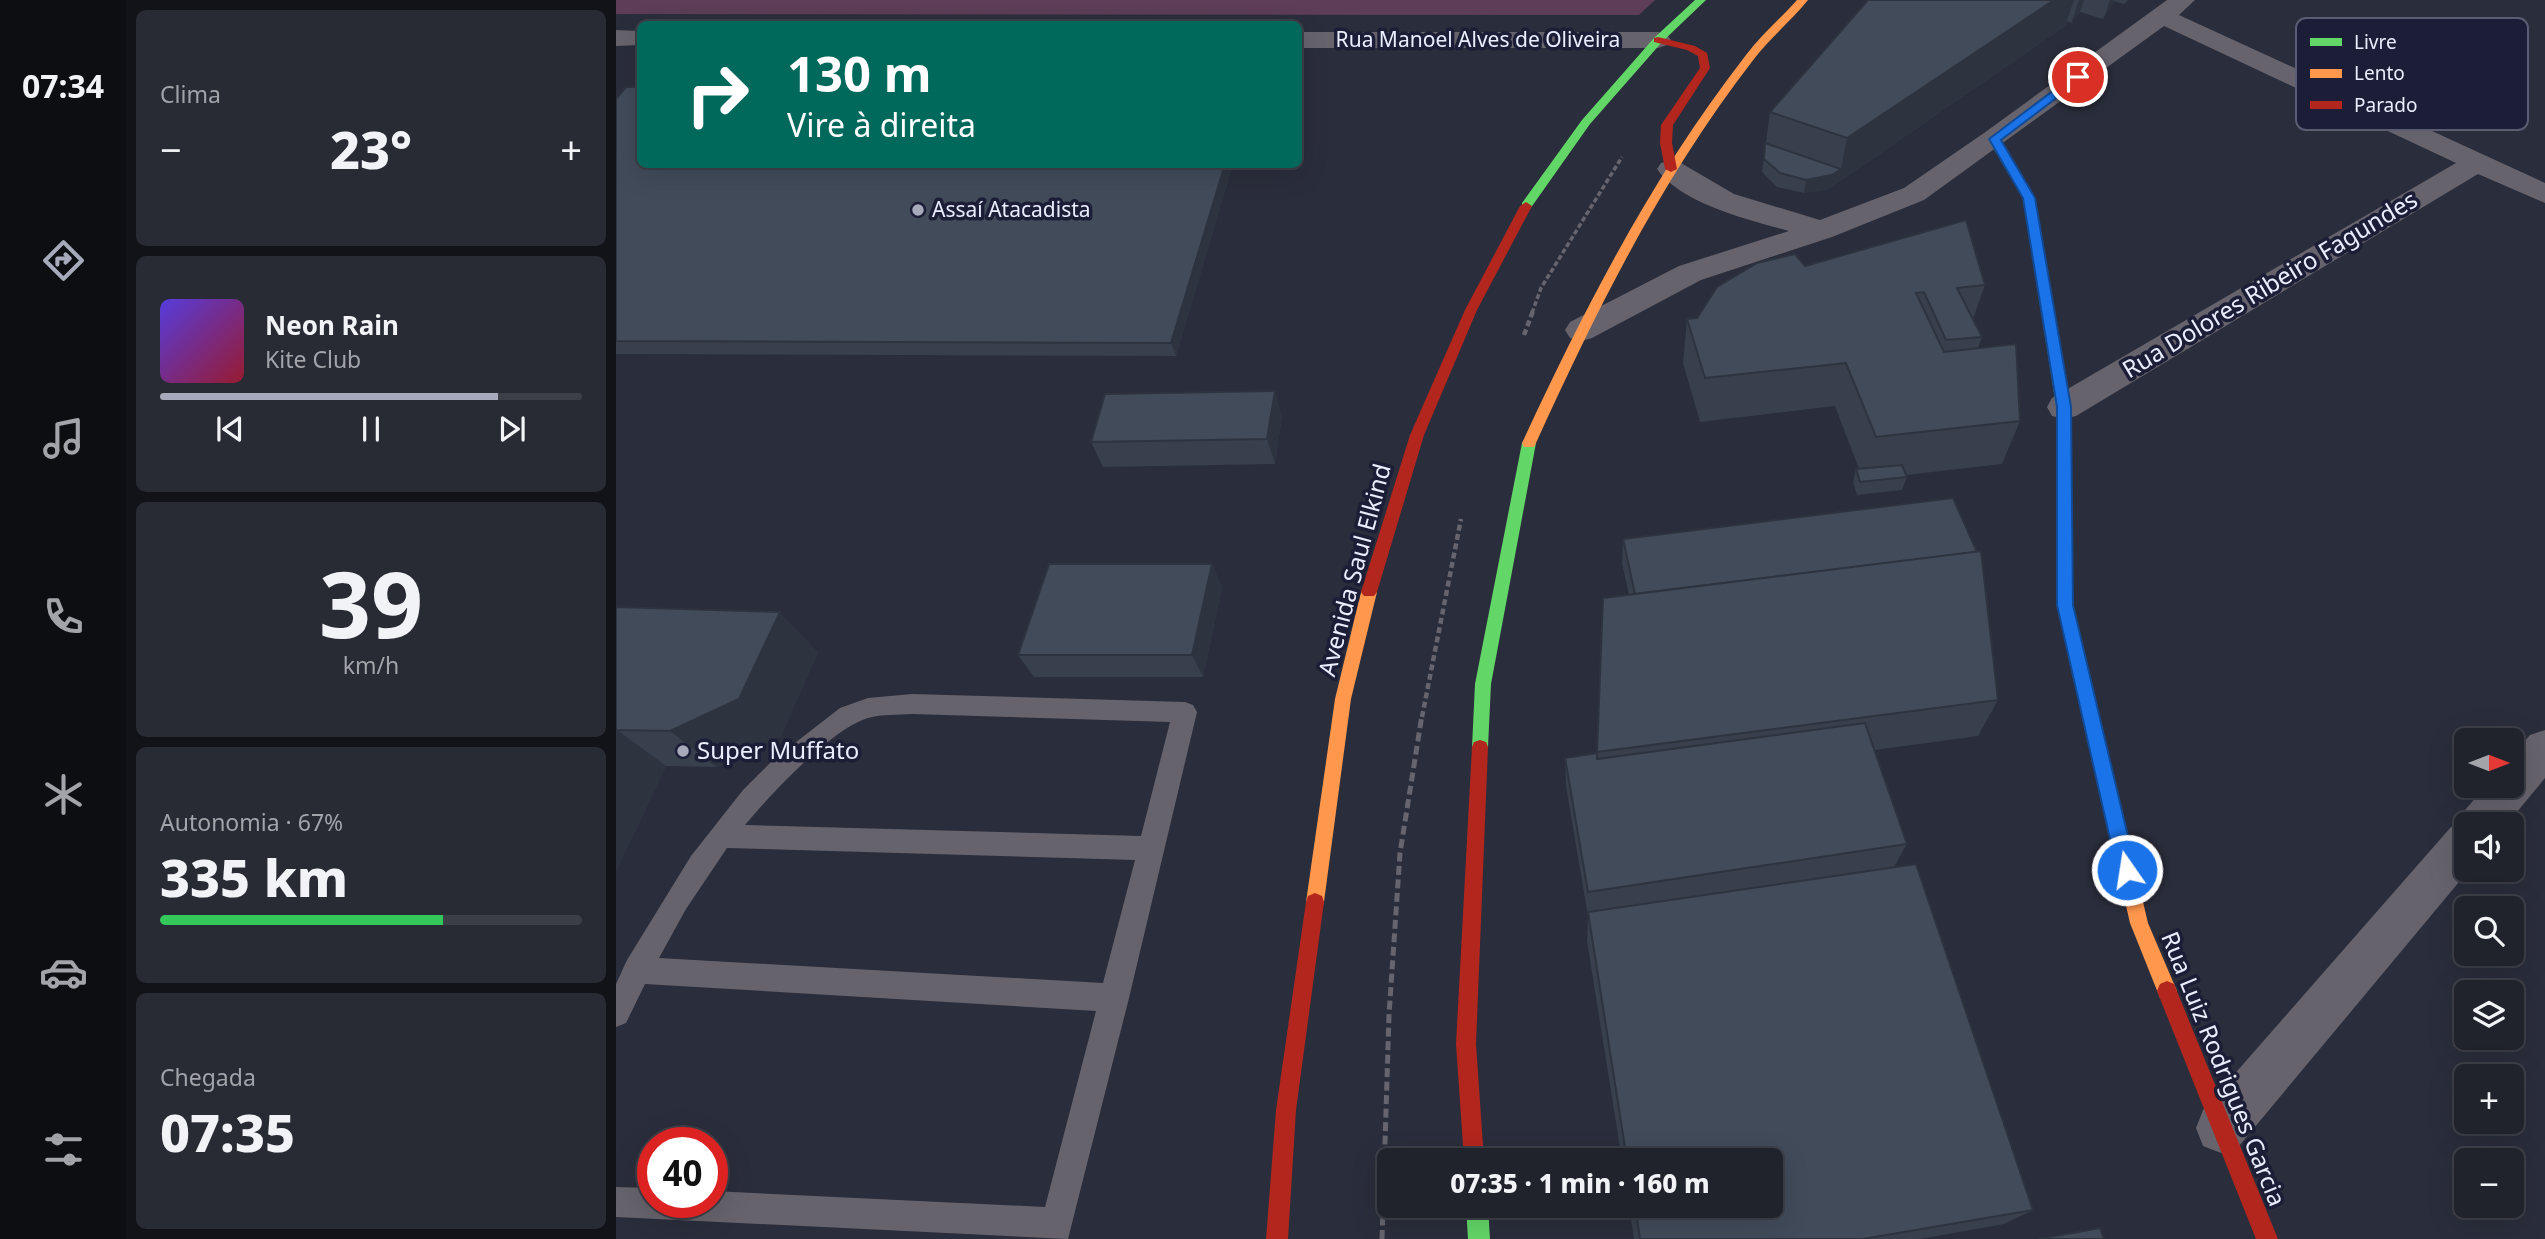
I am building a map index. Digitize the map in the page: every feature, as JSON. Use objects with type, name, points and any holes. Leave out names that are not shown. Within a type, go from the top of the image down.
[{"type":"main road","name":"Avenida Saul Elkind","points":[[1277,1239],[1286,1110],[1343,699],[1374,572],[1417,435],[1471,310],[1530,199],[1586,122],[1658,40],[1701,0]]},
{"type":"main road","points":[[1473,1148],[1466,1044],[1483,684],[1530,437],[1581,330],[1671,169],[1751,55],[1803,0]]},
{"type":"main road","points":[[1658,40],[1691,48],[1703,55],[1705,68],[1667,125],[1666,143],[1671,169]]},
{"type":"main road","name":"Rua Luiz Rodrigues Garcia","points":[[1994,139],[2029,198],[2064,407],[2065,605],[2139,923],[2267,1239]]},
{"type":"main road","points":[[1478,1218],[1479,1239]]},
{"type":"street","points":[[1581,330],[1690,273],[1822,230],[1914,194],[2173,8],[2296,71]]},
{"type":"street","points":[[616,38],[637,38]]},
{"type":"street","name":"Rua Manoel Alves de Oliveira","points":[[1302,40],[1658,40]]},
{"type":"street","points":[[2411,130],[2545,194]]},
{"type":"street","name":"Rua Dolores Ribeiro Fagundes","points":[[2064,407],[2476,163]]},
{"type":"street","points":[[1671,169],[1690,185],[1741,209],[1822,230]]},
{"type":"street","points":[[2490,812],[2545,748]]},
{"type":"street","points":[[2221,1128],[2454,855]]},
{"type":"lane","points":[[616,1013],[637,970],[694,870],[720,836],[785,763],[854,712],[877,706],[912,704],[1185,712],[1115,998],[1054,1231],[616,1202]]},
{"type":"lane","points":[[720,836],[1151,848]]},
{"type":"lane","points":[[637,970],[1115,998]]},
{"type":"shaded area","points":[[616,0],[1655,0],[1639,15],[616,14]]},
{"type":"building","points":[[1868,0],[2054,0],[1847,138],[1770,112]]},
{"type":"building","name":"Assaí Atacadista","points":[[626,87],[637,87],[637,168],[1224,168],[1171,343],[616,341],[616,99]]},
{"type":"building","points":[[1765,143],[1841,169],[1832,175],[1806,180],[1780,173],[1764,159]]},
{"type":"building","points":[[1966,220],[1985,285],[1957,288],[1982,337],[1946,340],[1924,292],[1916,293],[1944,352],[2016,344],[2020,421],[1876,437],[1846,363],[1705,378],[1687,319],[1697,318],[1717,287],[1757,263],[1795,254],[1805,266]]},
{"type":"building","points":[[1275,391],[1267,439],[1091,442],[1105,394]]},
{"type":"building","points":[[1902,465],[1907,477],[1860,482],[1856,469]]},
{"type":"building","points":[[1953,498],[1977,552],[1635,594],[1623,539]]},
{"type":"building","points":[[1981,551],[1998,700],[1597,752],[1603,598]]},
{"type":"building","points":[[1049,564],[1212,564],[1192,655],[1018,655]]},
{"type":"building","points":[[616,607],[780,612],[739,699],[670,731],[617,730],[616,733]]},
{"type":"building","points":[[1865,723],[1907,844],[1588,892],[1565,758],[1597,753],[1597,759]]},
{"type":"building","points":[[1916,864],[2033,1210],[1863,1239],[1640,1239],[1637,1218],[1783,1218],[1783,1148],[1625,1148],[1588,912]]},
{"type":"building","points":[[2100,1228],[2104,1239],[2039,1239]]},
{"type":"traffic: fast","points":[[1526,206],[1586,122],[1658,40],[1701,0]]},
{"type":"traffic: fast","points":[[1994,139],[2029,198],[2064,411]]},
{"type":"traffic: fast","points":[[1480,747],[1483,684],[1529,443]]},
{"type":"traffic: fast","points":[[1478,1218],[1479,1239]]},
{"type":"traffic: slow","points":[[1529,443],[1581,330],[1671,169],[1751,55],[1803,0]]},
{"type":"traffic: slow","points":[[2064,411],[2065,605],[2139,923],[2167,991]]},
{"type":"traffic: slow","points":[[1315,902],[1343,699],[1369,592]]},
{"type":"traffic: jam","points":[[1658,40],[1691,48],[1703,55],[1705,68],[1667,125],[1666,143],[1671,169]]},
{"type":"traffic: jam","points":[[1369,592],[1417,435],[1471,310],[1526,206]]},
{"type":"traffic: jam","points":[[1473,1148],[1466,1044],[1480,747]]},
{"type":"traffic: jam","points":[[1277,1239],[1286,1110],[1315,902]]},
{"type":"traffic: jam","points":[[2167,991],[2267,1239]]},
{"type":"place","name":"Assaí Atacadista","points":[[918,210]]},
{"type":"place","name":"Super Muffato","points":[[683,751]]},
{"type":"route","points":[[2078,77],[1994,139],[2029,198],[2064,407],[2065,605],[2127,870]]}]
